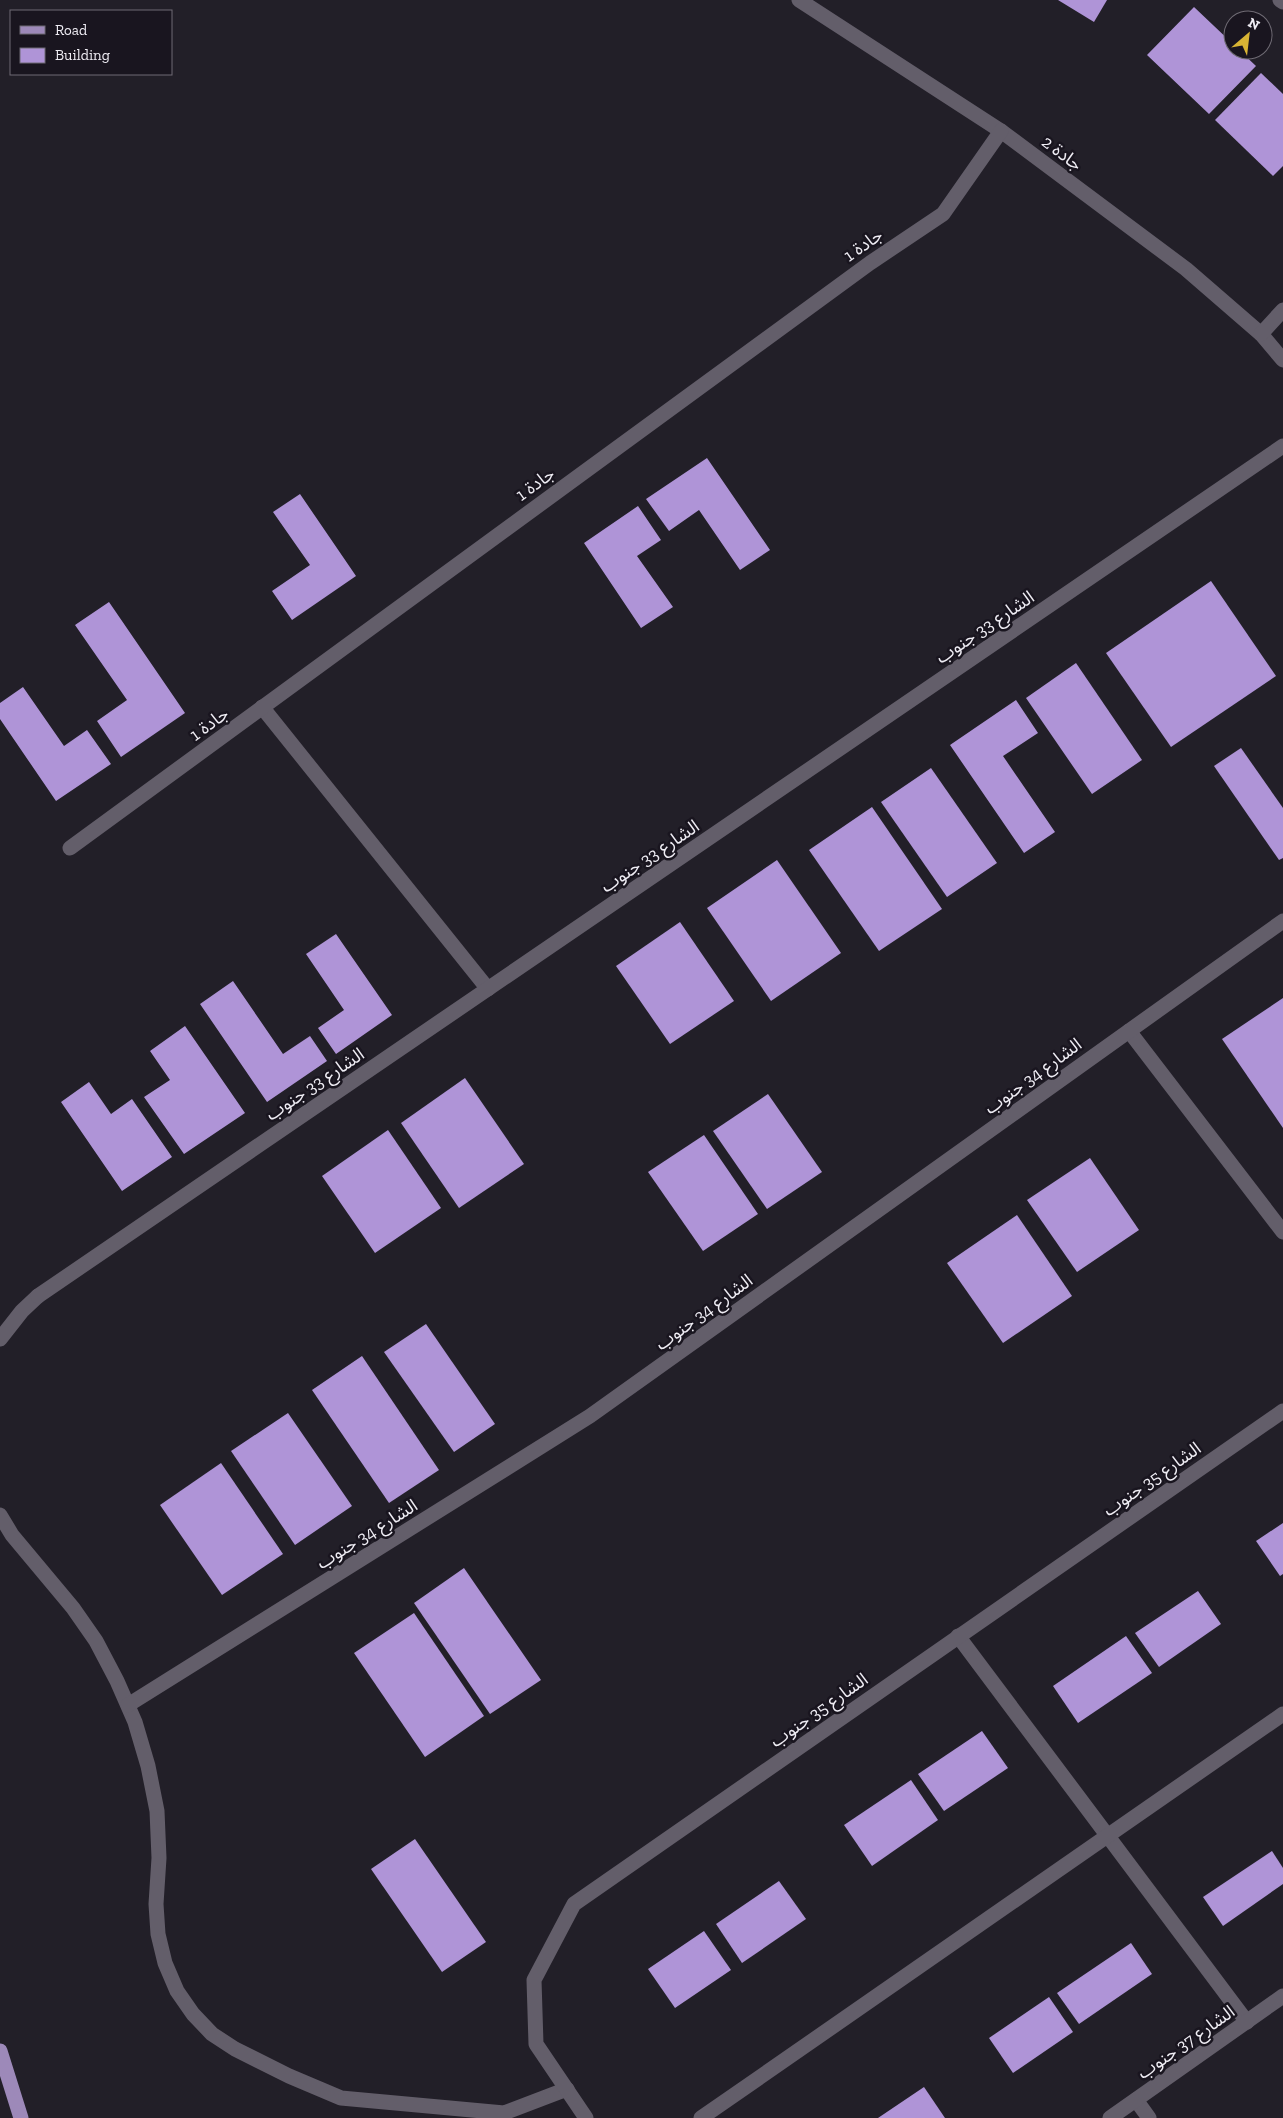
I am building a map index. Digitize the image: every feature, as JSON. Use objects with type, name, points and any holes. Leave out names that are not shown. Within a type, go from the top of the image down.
[{"type":"main road","points":[[0,2051],[21,2118]]},
{"type":"street","name":"جادة 2","points":[[806,2],[1001,131],[1186,269],[1261,334],[1283,360]]},
{"type":"street","name":"جادة 1","points":[[70,848],[862,268],[943,214],[1001,131]]},
{"type":"street","points":[[1261,334],[1283,310]]},
{"type":"street","name":"الشارع 33 جنوب","points":[[0,1339],[22,1311],[38,1296],[1283,446]]},
{"type":"street","points":[[262,708],[488,989]]},
{"type":"street","name":"الشارع 34 جنوب","points":[[128,1705],[590,1416],[1283,920]]},
{"type":"street","points":[[1128,1031],[1283,1232]]},
{"type":"street","name":"الشارع 35 جنوب","points":[[586,2118],[536,2044],[534,1980],[574,1904],[1283,1411]]},
{"type":"street","points":[[0,1516],[12,1535],[73,1608],[96,1641],[118,1681],[135,1722],[148,1766],[156,1811],[159,1858],[156,1904],[157,1926],[164,1964],[177,1991],[193,2014],[212,2034],[235,2049],[289,2076],[341,2098],[504,2113],[567,2089]]},
{"type":"street","points":[[958,1636],[1246,2022]]},
{"type":"street","points":[[700,2118],[1283,1714]]},
{"type":"street","name":"الشارع 37 جنوب","points":[[1110,2118],[1283,1996]]},
{"type":"street","points":[[1136,2100],[1149,2118]]},
{"type":"building","points":[[1058,0],[1107,0],[1094,22]]},
{"type":"building","points":[[1194,7],[1223,35],[1223,60],[1250,60],[1256,66],[1209,114],[1147,55]]},
{"type":"building","points":[[1261,73],[1283,94],[1283,166],[1273,176],[1215,120]]},
{"type":"building","points":[[707,458],[770,550],[740,570],[699,510],[669,531],[646,499]]},
{"type":"building","points":[[300,494],[356,576],[292,620],[272,591],[310,565],[273,512]]},
{"type":"building","points":[[638,506],[661,540],[637,556],[673,607],[641,628],[584,543]]},
{"type":"building","points":[[1211,581],[1276,676],[1171,747],[1106,653]]},
{"type":"building","points":[[109,602],[185,713],[121,757],[97,721],[127,700],[75,625]]},
{"type":"building","points":[[1076,663],[1142,760],[1092,794],[1026,698]]},
{"type":"building","points":[[23,687],[64,746],[87,730],[111,764],[56,801],[0,719],[0,703]]},
{"type":"building","points":[[1016,700],[1038,733],[1003,756],[1055,832],[1024,853],[950,745]]},
{"type":"building","points":[[1241,748],[1283,808],[1283,858],[1279,860],[1214,766]]},
{"type":"building","points":[[931,768],[997,863],[947,897],[881,802]]},
{"type":"building","points":[[872,807],[942,909],[879,951],[809,850]]},
{"type":"building","points":[[777,860],[841,953],[771,1001],[707,908]]},
{"type":"building","points":[[680,922],[734,1001],[670,1044],[616,966]]},
{"type":"building","points":[[336,934],[392,1015],[336,1054],[318,1028],[344,1010],[306,954]]},
{"type":"building","points":[[233,981],[283,1054],[310,1036],[327,1061],[267,1102],[200,1004]]},
{"type":"building","points":[[1283,998],[1283,1128],[1222,1039]]},
{"type":"building","points":[[185,1026],[245,1113],[184,1154],[144,1097],[170,1080],[150,1051]]},
{"type":"building","points":[[465,1078],[524,1164],[459,1208],[401,1123]]},
{"type":"building","points":[[89,1082],[111,1114],[132,1099],[172,1157],[122,1191],[61,1102]]},
{"type":"building","points":[[768,1094],[822,1172],[767,1209],[713,1131]]},
{"type":"building","points":[[388,1130],[441,1208],[375,1253],[322,1176]]},
{"type":"building","points":[[704,1135],[758,1214],[703,1251],[648,1172]]},
{"type":"building","points":[[1090,1158],[1139,1230],[1077,1272],[1027,1200]]},
{"type":"building","points":[[1017,1215],[1072,1296],[1003,1343],[947,1263]]},
{"type":"building","points":[[426,1324],[495,1424],[454,1452],[384,1352]]},
{"type":"building","points":[[362,1356],[439,1470],[389,1503],[312,1390]]},
{"type":"building","points":[[288,1413],[352,1506],[295,1545],[231,1451]]},
{"type":"building","points":[[221,1463],[283,1554],[222,1595],[160,1505]]},
{"type":"building","points":[[1283,1523],[1283,1574],[1280,1576],[1256,1541]]},
{"type":"building","points":[[464,1568],[541,1680],[490,1714],[414,1603]]},
{"type":"building","points":[[1198,1591],[1221,1624],[1159,1667],[1135,1633]]},
{"type":"building","points":[[414,1613],[484,1716],[425,1757],[354,1653]]},
{"type":"building","points":[[1126,1636],[1152,1673],[1078,1723],[1053,1686]]},
{"type":"building","points":[[982,1731],[1008,1768],[944,1811],[918,1774]]},
{"type":"building","points":[[911,1780],[938,1820],[872,1866],[844,1825]]},
{"type":"building","points":[[415,1839],[486,1942],[442,1972],[371,1869]]},
{"type":"building","points":[[1272,1851],[1283,1868],[1283,1884],[1223,1926],[1203,1897]]},
{"type":"building","points":[[779,1881],[806,1919],[742,1963],[716,1924]]},
{"type":"building","points":[[704,1931],[731,1970],[675,2008],[648,1969]]},
{"type":"building","points":[[1131,1943],[1152,1974],[1079,2024],[1057,1993]]},
{"type":"building","points":[[1049,1997],[1073,2032],[1013,2073],[989,2038]]},
{"type":"building","points":[[924,2087],[945,2118],[878,2118]]}]
